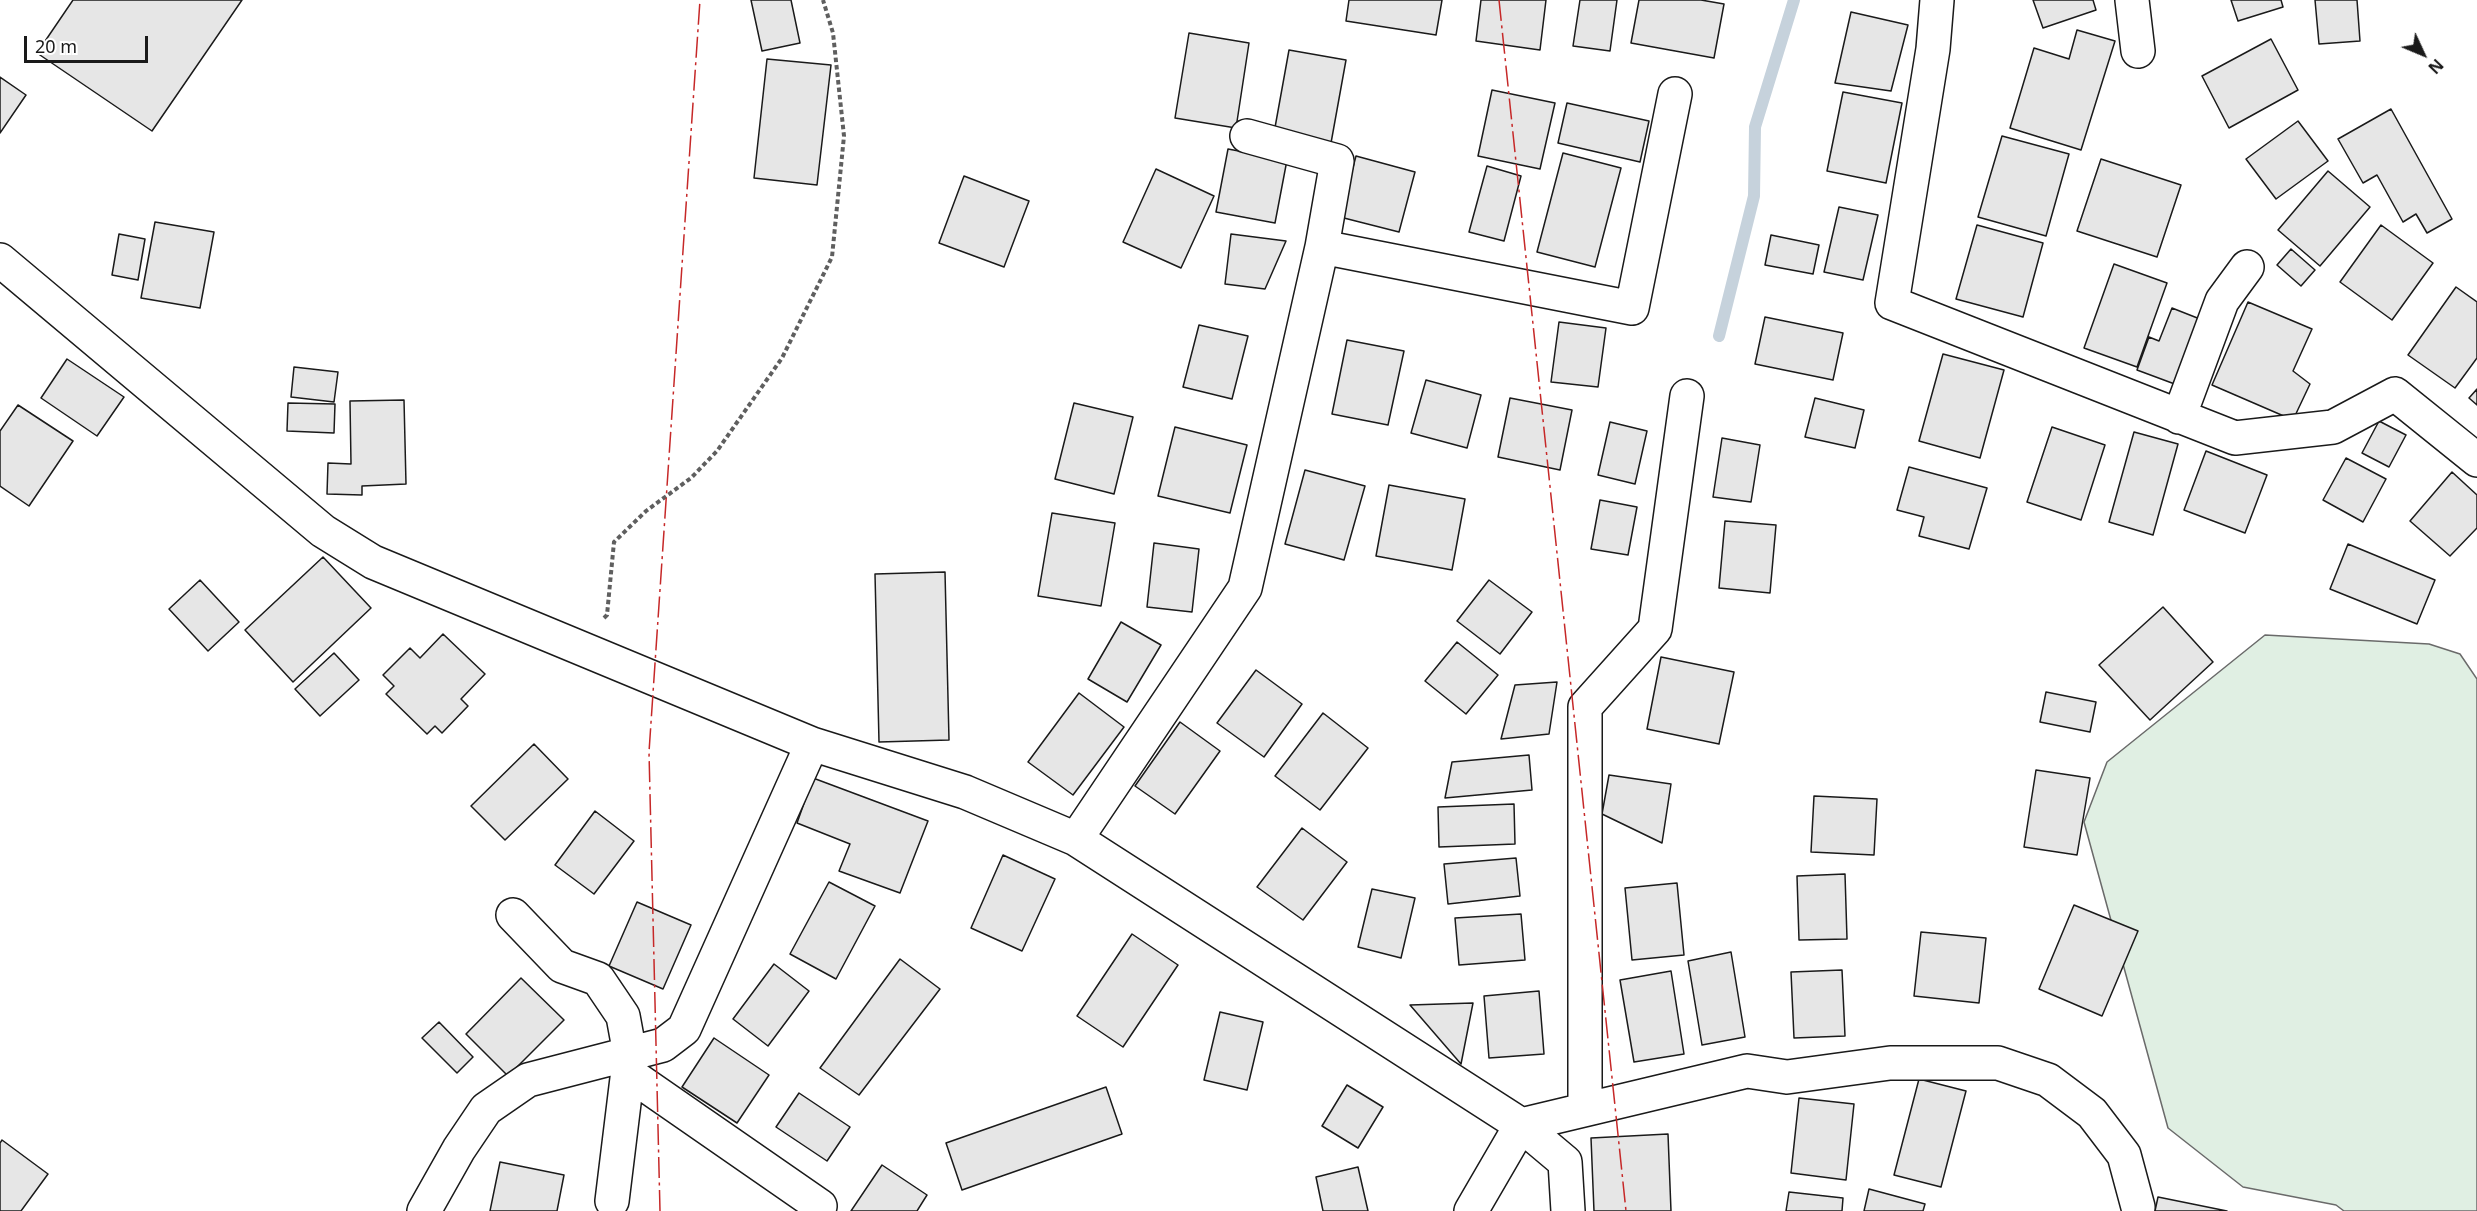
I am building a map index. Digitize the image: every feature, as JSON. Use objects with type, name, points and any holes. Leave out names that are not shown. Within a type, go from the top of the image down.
[{"type":"street","points":[[1937,0],[1933,49],[1892,303],[2235,438],[2333,427],[2395,394],[2477,460]]},
{"type":"street","points":[[2132,0],[2138,51]]},
{"type":"street","points":[[1323,247],[1632,308],[1675,94]]},
{"type":"street","points":[[1076,839],[1245,588],[1323,247],[1337,161],[1247,136]]},
{"type":"street","points":[[0,260],[324,531],[373,562],[813,744],[965,792],[1076,839],[1521,1125],[1565,1162],[1568,1211]]},
{"type":"street","points":[[2180,417],[2222,301],[2247,267]]},
{"type":"street","points":[[1585,1108],[1585,707],[1655,629],[1687,396]]},
{"type":"street","points":[[424,1211],[459,1149],[486,1109],[528,1080],[629,1063],[663,1045],[684,1029],[813,744]]},
{"type":"street","points":[[513,915],[562,966],[598,979],[623,1016],[629,1063],[612,1201]]},
{"type":"street","points":[[629,1063],[820,1206]]},
{"type":"street","points":[[1471,1211],[1521,1125],[1748,1071],[1787,1077],[1890,1063],[1998,1063],[2048,1080],[2092,1113],[2124,1155],[2138,1207]]},
{"type":"path","points":[[582,649],[607,615],[614,542],[646,510],[691,478],[717,451],[782,358],[832,257],[844,136],[833,33],[823,0]]},
{"type":"green space","points":[[2265,635],[2429,644],[2460,654],[2477,679],[2477,1211],[2344,1211],[2336,1205],[2243,1187],[2168,1128],[2084,822],[2107,762]]},
{"type":"building","points":[[73,0],[242,0],[152,131],[37,53]]},
{"type":"building","points":[[751,0],[791,0],[800,43],[762,51]]},
{"type":"building","points":[[1349,0],[1442,0],[1436,35],[1346,21]]},
{"type":"building","points":[[1481,0],[1546,0],[1540,50],[1476,41]]},
{"type":"building","points":[[1580,0],[1617,0],[1610,51],[1573,46]]},
{"type":"building","points":[[1639,0],[1701,0],[1724,4],[1714,58],[1631,43]]},
{"type":"building","points":[[2033,0],[2093,0],[2096,10],[2043,28]]},
{"type":"building","points":[[2231,0],[2281,0],[2283,7],[2238,21]]},
{"type":"building","points":[[2315,0],[2357,0],[2360,41],[2319,44]]},
{"type":"building","points":[[1851,12],[1908,25],[1891,91],[1835,83]]},
{"type":"building","points":[[2077,30],[2115,41],[2081,150],[2010,128],[2034,48],[2069,59]]},
{"type":"building","points":[[1189,33],[1249,43],[1236,128],[1175,118]]},
{"type":"building","points":[[2271,39],[2298,90],[2229,128],[2202,76]]},
{"type":"building","points":[[1289,50],[1346,60],[1331,143],[1274,133]]},
{"type":"building","points":[[767,59],[831,65],[817,185],[754,178]]},
{"type":"building","points":[[0,77],[26,95],[0,133]]},
{"type":"building","points":[[1492,90],[1555,103],[1540,169],[1478,156]]},
{"type":"building","points":[[1843,92],[1902,103],[1886,183],[1827,171]]},
{"type":"building","points":[[1567,103],[1649,121],[1640,162],[1558,143]]},
{"type":"building","points":[[2391,109],[2452,219],[2427,233],[2416,214],[2403,222],[2377,175],[2363,183],[2338,139]]},
{"type":"building","points":[[2298,121],[2328,161],[2276,199],[2246,159]]},
{"type":"building","points":[[2002,136],[2069,154],[2046,236],[1978,217]]},
{"type":"building","points":[[1228,149],[1287,160],[1275,223],[1216,212]]},
{"type":"building","points":[[1563,153],[1621,168],[1595,267],[1537,252]]},
{"type":"building","points":[[1356,156],[1415,172],[1399,232],[1340,217]]},
{"type":"building","points":[[2101,159],[2181,185],[2157,257],[2077,231]]},
{"type":"building","points":[[1487,166],[1521,176],[1504,241],[1469,232]]},
{"type":"building","points":[[1156,169],[1214,196],[1181,268],[1123,242]]},
{"type":"building","points":[[2328,171],[2370,207],[2320,266],[2278,230]]},
{"type":"building","points":[[964,176],[1029,201],[1004,267],[939,243]]},
{"type":"building","points":[[1839,207],[1878,215],[1863,280],[1824,272]]},
{"type":"building","points":[[155,222],[214,232],[200,308],[141,298]]},
{"type":"building","points":[[1977,225],[2043,243],[2023,317],[1956,299]]},
{"type":"building","points":[[2381,225],[2433,263],[2392,320],[2340,282]]},
{"type":"building","points":[[119,234],[145,239],[138,280],[112,275]]},
{"type":"building","points":[[1231,234],[1286,241],[1265,289],[1225,284]]},
{"type":"building","points":[[1771,235],[1819,245],[1813,274],[1765,265]]},
{"type":"building","points":[[2291,249],[2315,270],[2301,286],[2277,265]]},
{"type":"building","points":[[2114,264],[2167,283],[2137,367],[2084,348]]},
{"type":"building","points":[[2456,287],[2477,302],[2477,358],[2455,388],[2408,355]]},
{"type":"building","points":[[2248,302],[2312,329],[2293,371],[2310,384],[2293,420],[2212,385]]},
{"type":"building","points":[[2172,308],[2205,321],[2180,386],[2137,370],[2149,337],[2159,341]]},
{"type":"building","points":[[1765,317],[1843,333],[1833,380],[1755,364]]},
{"type":"building","points":[[1559,322],[1606,328],[1598,387],[1551,382]]},
{"type":"building","points":[[1199,325],[1248,336],[1232,399],[1183,387]]},
{"type":"building","points":[[1347,340],[1404,351],[1388,425],[1332,414]]},
{"type":"building","points":[[1943,354],[2004,370],[1980,458],[1919,441]]},
{"type":"building","points":[[67,359],[124,397],[97,436],[41,398]]},
{"type":"building","points":[[294,367],[338,372],[334,402],[291,397]]},
{"type":"building","points":[[1426,380],[1481,395],[1467,448],[1411,433]]},
{"type":"building","points":[[2477,389],[2477,405],[2469,398]]},
{"type":"building","points":[[1510,398],[1572,410],[1560,470],[1498,457]]},
{"type":"building","points":[[1815,398],[1864,410],[1855,448],[1805,437]]},
{"type":"building","points":[[404,400],[406,484],[362,486],[362,495],[327,494],[328,463],[351,464],[350,401]]},
{"type":"building","points":[[288,403],[335,404],[334,433],[287,431]]},
{"type":"building","points":[[1074,403],[1133,417],[1114,494],[1055,479]]},
{"type":"building","points":[[18,405],[73,441],[29,506],[0,486],[0,431]]},
{"type":"building","points":[[2379,421],[2406,435],[2389,467],[2362,453]]},
{"type":"building","points":[[1610,422],[1647,431],[1635,484],[1598,475]]},
{"type":"building","points":[[1175,427],[1247,445],[1230,513],[1158,496]]},
{"type":"building","points":[[2052,427],[2105,445],[2081,520],[2027,502]]},
{"type":"building","points":[[2134,432],[2178,444],[2153,535],[2109,522]]},
{"type":"building","points":[[1722,438],[1760,445],[1751,502],[1713,497]]},
{"type":"building","points":[[2206,451],[2267,475],[2245,533],[2184,510]]},
{"type":"building","points":[[2346,458],[2386,479],[2363,522],[2323,500]]},
{"type":"building","points":[[1909,467],[1987,488],[1969,549],[1919,536],[1924,517],[1897,510]]},
{"type":"building","points":[[1305,470],[1365,486],[1344,560],[1285,544]]},
{"type":"building","points":[[2452,472],[2477,495],[2477,528],[2450,556],[2410,521]]},
{"type":"building","points":[[1389,485],[1465,499],[1452,570],[1376,556]]},
{"type":"building","points":[[1600,500],[1637,507],[1628,555],[1591,549]]},
{"type":"building","points":[[1052,513],[1115,523],[1101,606],[1038,596]]},
{"type":"building","points":[[1725,521],[1776,525],[1770,593],[1719,588]]},
{"type":"building","points":[[1154,543],[1199,549],[1192,612],[1147,607]]},
{"type":"building","points":[[2348,544],[2435,580],[2417,624],[2330,589]]},
{"type":"building","points":[[323,557],[371,608],[293,682],[245,630]]},
{"type":"building","points":[[945,572],[949,740],[879,742],[875,574]]},
{"type":"building","points":[[200,580],[239,622],[208,651],[169,609]]},
{"type":"building","points":[[1489,580],[1532,612],[1500,654],[1457,621]]},
{"type":"building","points":[[2163,607],[2213,662],[2150,720],[2099,665]]},
{"type":"building","points":[[1121,622],[1161,645],[1127,702],[1088,679]]},
{"type":"building","points":[[443,634],[485,674],[461,699],[468,706],[442,733],[435,726],[427,734],[386,694],[394,686],[383,675],[410,648],[420,658]]},
{"type":"building","points":[[1457,642],[1498,675],[1466,714],[1425,681]]},
{"type":"building","points":[[334,653],[359,680],[320,716],[295,689]]},
{"type":"building","points":[[1661,657],[1734,672],[1719,744],[1647,729]]},
{"type":"building","points":[[1256,670],[1302,704],[1264,757],[1217,723]]},
{"type":"building","points":[[1557,682],[1549,734],[1501,739],[1515,685]]},
{"type":"building","points":[[2046,692],[2096,702],[2090,732],[2040,722]]},
{"type":"building","points":[[1079,693],[1124,727],[1073,795],[1028,762]]},
{"type":"building","points":[[1323,713],[1368,748],[1320,810],[1275,776]]},
{"type":"building","points":[[1180,722],[1220,751],[1175,814],[1135,786]]},
{"type":"building","points":[[534,744],[568,779],[505,840],[471,806]]},
{"type":"building","points":[[1529,755],[1532,790],[1445,798],[1452,762]]},
{"type":"building","points":[[2036,770],[2090,778],[2077,855],[2024,847]]},
{"type":"building","points":[[1609,775],[1671,784],[1662,843],[1602,814]]},
{"type":"building","points":[[813,778],[928,821],[900,893],[839,871],[850,844],[797,823]]},
{"type":"building","points":[[1814,796],[1877,799],[1874,855],[1811,852]]},
{"type":"building","points":[[1514,804],[1515,844],[1439,847],[1438,807]]},
{"type":"building","points":[[595,811],[634,841],[594,894],[555,865]]},
{"type":"building","points":[[1302,828],[1347,862],[1303,920],[1257,887]]},
{"type":"building","points":[[1003,855],[1055,879],[1022,951],[971,928]]},
{"type":"building","points":[[1516,858],[1520,896],[1448,904],[1444,864]]},
{"type":"building","points":[[1845,874],[1847,939],[1799,940],[1797,876]]},
{"type":"building","points":[[829,882],[875,906],[836,979],[790,954]]},
{"type":"building","points":[[1677,883],[1684,955],[1632,960],[1625,888]]},
{"type":"building","points":[[1372,889],[1415,898],[1401,958],[1358,947]]},
{"type":"building","points":[[637,902],[691,925],[663,989],[609,966]]},
{"type":"building","points":[[2074,905],[2138,931],[2102,1016],[2039,989]]},
{"type":"building","points":[[1521,914],[1525,960],[1459,965],[1455,918]]},
{"type":"building","points":[[1921,932],[1986,938],[1979,1003],[1914,996]]},
{"type":"building","points":[[1132,934],[1178,965],[1123,1047],[1077,1016]]},
{"type":"building","points":[[1731,952],[1745,1037],[1702,1045],[1688,961]]},
{"type":"building","points":[[900,959],[940,989],[859,1095],[820,1068]]},
{"type":"building","points":[[774,964],[809,991],[768,1046],[733,1019]]},
{"type":"building","points":[[1842,970],[1845,1036],[1794,1038],[1791,972]]},
{"type":"building","points":[[1671,971],[1684,1054],[1634,1062],[1620,980]]},
{"type":"building","points":[[521,978],[564,1020],[508,1076],[466,1034]]},
{"type":"building","points":[[1539,991],[1544,1054],[1489,1058],[1484,996]]},
{"type":"building","points":[[1473,1003],[1461,1064],[1410,1005]]},
{"type":"building","points":[[1220,1012],[1263,1022],[1247,1090],[1204,1080]]},
{"type":"building","points":[[439,1022],[473,1057],[457,1073],[422,1038]]},
{"type":"building","points":[[714,1038],[769,1075],[737,1123],[682,1087]]},
{"type":"building","points":[[1919,1079],[1966,1091],[1941,1187],[1894,1175]]},
{"type":"building","points":[[1347,1085],[1383,1107],[1358,1148],[1322,1126]]},
{"type":"building","points":[[1106,1087],[1122,1134],[962,1190],[946,1143]]},
{"type":"building","points":[[799,1093],[850,1127],[827,1161],[776,1127]]},
{"type":"building","points":[[1799,1098],[1854,1104],[1846,1180],[1791,1173]]},
{"type":"building","points":[[1668,1134],[1671,1211],[1594,1211],[1591,1138]]},
{"type":"building","points":[[2,1140],[48,1174],[21,1211],[0,1211],[0,1143]]},
{"type":"building","points":[[500,1162],[564,1175],[557,1211],[490,1211]]},
{"type":"building","points":[[882,1165],[927,1195],[917,1211],[851,1211]]},
{"type":"building","points":[[1358,1167],[1368,1211],[1323,1211],[1316,1177]]},
{"type":"building","points":[[1869,1189],[1925,1204],[1923,1211],[1864,1211]]},
{"type":"building","points":[[1789,1192],[1843,1198],[1842,1211],[1786,1211]]},
{"type":"building","points":[[2158,1197],[2227,1211],[2155,1211]]},
{"type":"waterway","points":[[1719,336],[1754,196],[1755,127],[1794,0]]},
{"type":"power","points":[[660,1211],[649,752],[700,0]]},
{"type":"power","points":[[1499,0],[1626,1211]]}]
